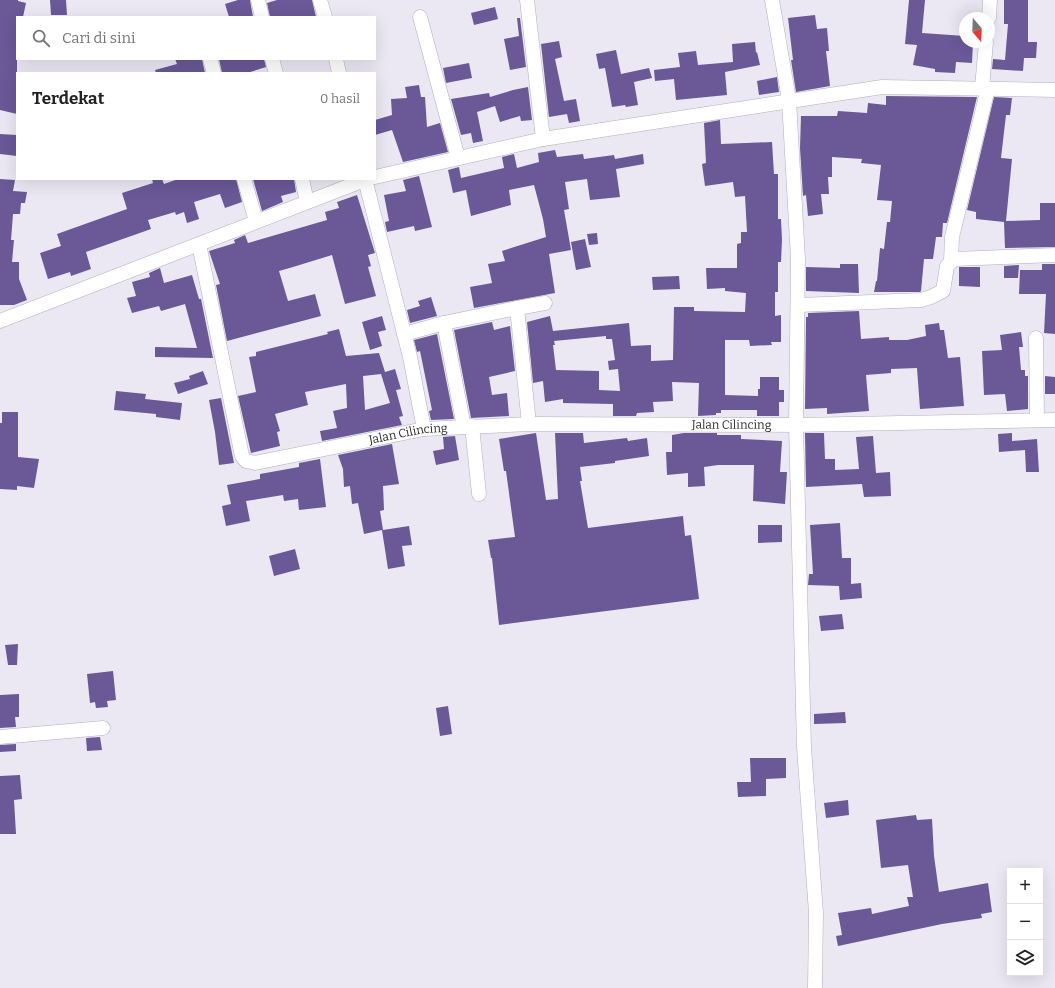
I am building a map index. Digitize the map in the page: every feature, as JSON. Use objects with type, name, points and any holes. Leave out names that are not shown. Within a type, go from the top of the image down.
[{"type":"street","points":[[258,0],[262,16]]},
{"type":"street","points":[[320,0],[325,16]]},
{"type":"street","points":[[527,0],[543,139]]},
{"type":"street","points":[[772,0],[789,100],[798,259],[799,305],[796,425],[804,747],[816,912],[815,988]]},
{"type":"street","points":[[989,12],[990,0]]},
{"type":"street","points":[[420,17],[458,158]]},
{"type":"street","points":[[799,305],[914,300],[932,298],[940,294],[944,287],[947,266],[951,260],[952,238],[985,88],[986,48]]},
{"type":"street","points":[[210,60],[214,72]]},
{"type":"street","points":[[272,60],[276,72]]},
{"type":"street","points":[[336,60],[339,72]]},
{"type":"street","points":[[376,177],[543,139],[882,86],[1055,90]]},
{"type":"street","points":[[244,180],[256,222]]},
{"type":"street","points":[[302,180],[307,202]]},
{"type":"street","points":[[0,321],[365,180]]},
{"type":"street","points":[[368,180],[404,334],[424,429]]},
{"type":"street","name":"Jalan Cilincing","points":[[199,244],[242,456],[246,461],[255,463],[424,429],[529,424],[796,425],[1055,420]]},
{"type":"street","points":[[951,260],[1055,255]]},
{"type":"street","points":[[404,334],[444,323],[545,303]]},
{"type":"street","points":[[517,308],[529,424]]},
{"type":"street","points":[[444,323],[468,427],[479,494]]},
{"type":"street","points":[[1036,338],[1037,420]]},
{"type":"street","points":[[0,736],[103,728]]},
{"type":"building","points":[[0,0],[18,0],[26,3],[23,16],[16,16],[16,114],[0,110]]},
{"type":"building","points":[[50,0],[66,0],[67,15],[51,15]]},
{"type":"building","points":[[238,0],[250,0],[253,16],[229,16],[225,4]]},
{"type":"building","points":[[277,0],[312,0],[316,16],[270,16],[267,3]]},
{"type":"building","points":[[909,0],[925,0],[922,33],[959,36],[959,48],[973,48],[972,63],[956,62],[955,73],[935,72],[935,69],[913,65],[917,45],[905,44]]},
{"type":"building","points":[[1004,0],[1028,0],[1028,42],[1037,42],[1036,58],[1024,58],[1023,71],[992,69],[993,59],[1005,60],[1008,24],[1004,24]]},
{"type":"building","points":[[495,7],[498,19],[474,25],[471,13]]},
{"type":"building","points":[[815,15],[817,29],[827,28],[829,51],[826,51],[830,86],[796,92],[791,60],[793,60],[788,18]]},
{"type":"building","points":[[517,18],[520,18],[526,67],[510,70],[504,39],[519,36]]},
{"type":"building","points":[[559,41],[562,57],[555,59],[564,101],[576,99],[580,121],[569,123],[567,114],[549,117],[541,44]]},
{"type":"building","points":[[755,42],[756,53],[757,52],[760,65],[725,72],[727,95],[676,100],[674,79],[655,81],[654,70],[680,67],[678,53],[696,51],[698,65],[733,62],[732,44]]},
{"type":"building","points":[[616,50],[621,74],[649,68],[652,78],[634,82],[638,105],[612,107],[605,68],[599,69],[596,54]]},
{"type":"building","points":[[175,60],[202,60],[205,72],[156,72],[155,70],[177,64]]},
{"type":"building","points":[[219,60],[264,60],[266,67],[250,72],[222,72]]},
{"type":"building","points":[[469,63],[472,78],[446,83],[443,68]]},
{"type":"building","points":[[777,77],[779,92],[759,95],[757,81]]},
{"type":"building","points":[[419,85],[421,97],[425,97],[427,127],[440,123],[448,152],[403,162],[392,130],[376,135],[376,120],[392,115],[391,99],[407,98],[405,87]]},
{"type":"building","points":[[528,87],[532,120],[521,121],[520,116],[500,122],[495,106],[477,112],[483,141],[473,143],[471,133],[461,135],[451,99],[489,93],[490,97]]},
{"type":"building","points":[[886,96],[977,97],[947,223],[943,223],[942,237],[936,237],[933,259],[924,259],[920,292],[874,292],[877,281],[880,248],[884,249],[887,222],[890,222],[892,201],[877,200],[881,165],[861,163],[862,159],[832,157],[832,177],[828,177],[829,194],[821,194],[823,214],[808,216],[806,195],[803,196],[800,148],[801,116],[837,116],[838,111],[867,113],[868,103],[886,105]]},
{"type":"building","points":[[994,97],[1012,98],[1010,115],[1006,115],[1001,158],[1012,159],[1006,221],[1040,220],[1040,203],[1055,203],[1055,247],[1005,248],[1004,222],[976,219],[976,212],[967,210]]},
{"type":"building","points":[[720,120],[721,144],[772,142],[774,174],[778,174],[778,219],[781,219],[782,240],[781,262],[778,262],[778,292],[775,292],[775,316],[781,315],[781,342],[771,342],[772,345],[750,346],[749,340],[725,340],[725,395],[758,396],[758,389],[760,389],[760,377],[779,377],[779,390],[784,390],[784,402],[779,402],[779,416],[757,416],[757,410],[721,410],[721,413],[716,413],[716,415],[698,416],[699,383],[672,382],[673,401],[653,402],[654,412],[637,413],[636,416],[613,416],[613,404],[563,403],[563,399],[545,402],[543,381],[533,383],[527,322],[550,316],[553,331],[629,323],[631,346],[651,345],[651,361],[673,360],[674,307],[694,307],[694,311],[745,312],[746,293],[725,291],[725,288],[707,289],[706,268],[737,268],[737,244],[741,243],[741,232],[747,232],[745,196],[735,197],[733,182],[705,186],[702,164],[706,163],[704,123]],"holes":[[[606,336],[606,339],[612,339],[615,360],[608,361],[609,370],[618,369],[620,391],[599,390],[599,371],[556,370],[553,345],[555,345],[554,341]]]},
{"type":"building","points":[[0,134],[16,135],[16,156],[0,154]]},
{"type":"building","points":[[555,150],[557,157],[583,154],[584,159],[614,155],[615,159],[643,154],[644,164],[616,169],[620,197],[590,200],[587,179],[565,182],[569,209],[564,210],[571,250],[549,254],[555,293],[474,308],[470,287],[492,283],[488,264],[505,261],[502,251],[546,237],[543,219],[534,185],[509,190],[511,205],[471,216],[466,190],[453,193],[448,170],[459,167],[461,178],[504,168],[502,157],[514,154],[517,168],[539,162],[538,153]]},
{"type":"building","points":[[419,176],[432,227],[415,231],[414,226],[387,232],[385,222],[389,221],[384,195],[406,191],[403,180]]},
{"type":"building","points":[[0,179],[15,180],[13,191],[27,192],[25,203],[21,203],[20,214],[13,214],[11,240],[14,240],[12,262],[19,262],[19,279],[27,300],[14,305],[0,305]]},
{"type":"building","points":[[152,180],[162,180],[164,184],[175,180],[236,180],[242,202],[225,208],[220,194],[194,202],[199,219],[187,223],[184,212],[176,215],[175,212],[148,220],[151,229],[86,252],[91,269],[71,276],[70,272],[48,279],[40,253],[61,246],[57,234],[127,209],[122,193],[153,183]]},
{"type":"building","points":[[253,180],[294,180],[296,192],[281,196],[283,202],[262,211]]},
{"type":"building","points":[[357,195],[375,253],[368,255],[371,266],[368,267],[376,296],[345,304],[332,255],[279,271],[288,301],[315,294],[321,316],[227,341],[216,285],[220,284],[209,251],[235,243],[234,240],[245,235],[248,243],[327,220],[325,212],[339,208],[337,202]]},
{"type":"building","points":[[597,233],[598,244],[589,245],[587,234]]},
{"type":"building","points":[[585,239],[591,267],[576,270],[571,242]]},
{"type":"building","points":[[840,264],[858,264],[859,293],[806,291],[806,267],[840,268]]},
{"type":"building","points":[[1042,264],[1055,264],[1055,334],[1044,333],[1046,294],[1019,294],[1020,270],[1042,270]]},
{"type":"building","points":[[1019,265],[1018,278],[1004,278],[1004,266]]},
{"type":"building","points":[[959,267],[980,267],[980,287],[959,286]]},
{"type":"building","points":[[160,268],[164,283],[192,275],[199,299],[201,299],[213,358],[155,357],[155,347],[197,348],[185,304],[161,311],[159,306],[132,313],[127,298],[136,296],[132,282],[150,277],[149,273]]},
{"type":"building","points":[[679,276],[680,289],[653,290],[652,277]]},
{"type":"building","points":[[431,297],[437,316],[410,323],[407,310],[420,306],[418,301]]},
{"type":"building","points":[[859,311],[861,339],[889,337],[889,340],[907,340],[926,336],[925,325],[939,323],[940,330],[944,330],[948,358],[960,357],[964,406],[920,409],[917,368],[891,369],[891,373],[866,375],[869,411],[827,414],[827,408],[805,409],[806,317],[808,317],[808,313]]},
{"type":"building","points":[[382,316],[386,330],[378,332],[382,346],[370,350],[362,322]]},
{"type":"building","points":[[492,322],[494,330],[510,326],[515,371],[489,377],[492,395],[507,393],[509,416],[471,418],[454,330]]},
{"type":"building","points":[[339,329],[346,356],[379,353],[385,372],[395,369],[401,389],[396,390],[403,416],[399,417],[402,425],[322,441],[320,431],[337,428],[333,411],[347,408],[346,384],[305,392],[308,405],[275,414],[280,431],[277,432],[280,446],[251,453],[238,396],[256,392],[249,357],[256,356],[256,352],[328,334],[327,332]],"holes":[[[381,374],[390,403],[365,410],[363,376]]]},
{"type":"building","points":[[1021,332],[1023,347],[1019,347],[1021,370],[1025,370],[1025,376],[1028,376],[1028,409],[1007,411],[1005,394],[984,395],[982,351],[1002,350],[1000,335]]},
{"type":"building","points":[[437,334],[454,419],[431,420],[429,411],[432,410],[420,351],[417,352],[414,340]]},
{"type":"building","points":[[203,371],[208,384],[178,394],[174,383],[190,379],[189,376]]},
{"type":"building","points":[[1045,376],[1055,377],[1055,394],[1045,394]]},
{"type":"building","points":[[116,391],[146,394],[145,399],[182,403],[180,420],[156,417],[156,414],[114,410]]},
{"type":"building","points":[[221,398],[234,463],[219,465],[209,400]]},
{"type":"building","points":[[2,412],[18,412],[18,457],[39,459],[34,488],[17,486],[17,490],[0,489],[0,423],[2,423]]},
{"type":"building","points":[[536,433],[546,500],[558,499],[555,433],[583,433],[584,443],[627,438],[628,441],[647,438],[649,456],[615,461],[615,463],[580,467],[582,481],[580,481],[588,528],[683,516],[685,536],[691,535],[699,599],[499,625],[492,558],[488,540],[515,537],[506,471],[504,471],[499,439]]},
{"type":"building","points":[[684,433],[717,433],[717,435],[741,435],[741,439],[782,441],[780,472],[787,472],[785,504],[753,501],[754,465],[718,465],[704,467],[705,486],[688,487],[688,473],[667,475],[666,452],[672,452],[672,435]]},
{"type":"building","points":[[805,433],[824,433],[825,459],[835,459],[835,470],[859,469],[856,437],[873,436],[876,473],[890,472],[891,496],[864,497],[862,484],[806,487]]},
{"type":"building","points":[[1012,433],[1012,441],[1037,439],[1039,472],[1026,472],[1025,450],[999,452],[998,434]]},
{"type":"building","points":[[455,436],[459,460],[436,465],[433,451],[444,449],[443,437]]},
{"type":"building","points":[[392,444],[399,484],[383,486],[384,510],[380,511],[383,530],[409,526],[412,545],[402,546],[405,566],[388,569],[382,530],[364,534],[358,503],[352,504],[350,486],[344,487],[343,469],[338,455]]},
{"type":"building","points":[[320,459],[326,507],[299,510],[298,499],[284,501],[283,495],[246,501],[250,521],[226,526],[222,506],[231,504],[227,485],[260,479],[260,474],[299,467],[299,463]]},
{"type":"building","points":[[840,523],[842,558],[851,558],[851,584],[861,583],[862,598],[840,600],[839,586],[808,585],[809,574],[813,574],[810,525]]},
{"type":"building","points":[[758,525],[782,525],[782,542],[758,543]]},
{"type":"building","points":[[295,549],[300,569],[274,576],[269,556]]},
{"type":"building","points":[[842,614],[844,629],[821,631],[819,616]]},
{"type":"building","points":[[18,644],[17,665],[8,665],[5,645]]},
{"type":"building","points":[[113,671],[116,700],[107,701],[108,707],[96,708],[95,702],[90,703],[87,674]]},
{"type":"building","points":[[19,694],[19,717],[15,717],[16,727],[0,728],[0,695]]},
{"type":"building","points":[[448,706],[452,734],[440,736],[436,708]]},
{"type":"building","points":[[845,712],[846,723],[814,724],[814,714]]},
{"type":"building","points":[[100,737],[102,750],[87,751],[86,738]]},
{"type":"building","points":[[16,744],[16,751],[0,752],[0,745]]},
{"type":"building","points":[[750,758],[786,758],[786,778],[766,779],[766,796],[738,797],[737,782],[751,782]]},
{"type":"building","points":[[20,775],[22,799],[14,800],[16,834],[0,834],[0,776]]},
{"type":"building","points":[[848,800],[849,815],[826,818],[824,803]]},
{"type":"building","points":[[916,815],[917,820],[932,819],[934,856],[939,892],[988,883],[992,912],[981,914],[982,918],[942,924],[838,946],[836,936],[842,935],[838,913],[871,908],[872,914],[909,906],[907,897],[913,897],[908,865],[881,868],[876,820]]}]
